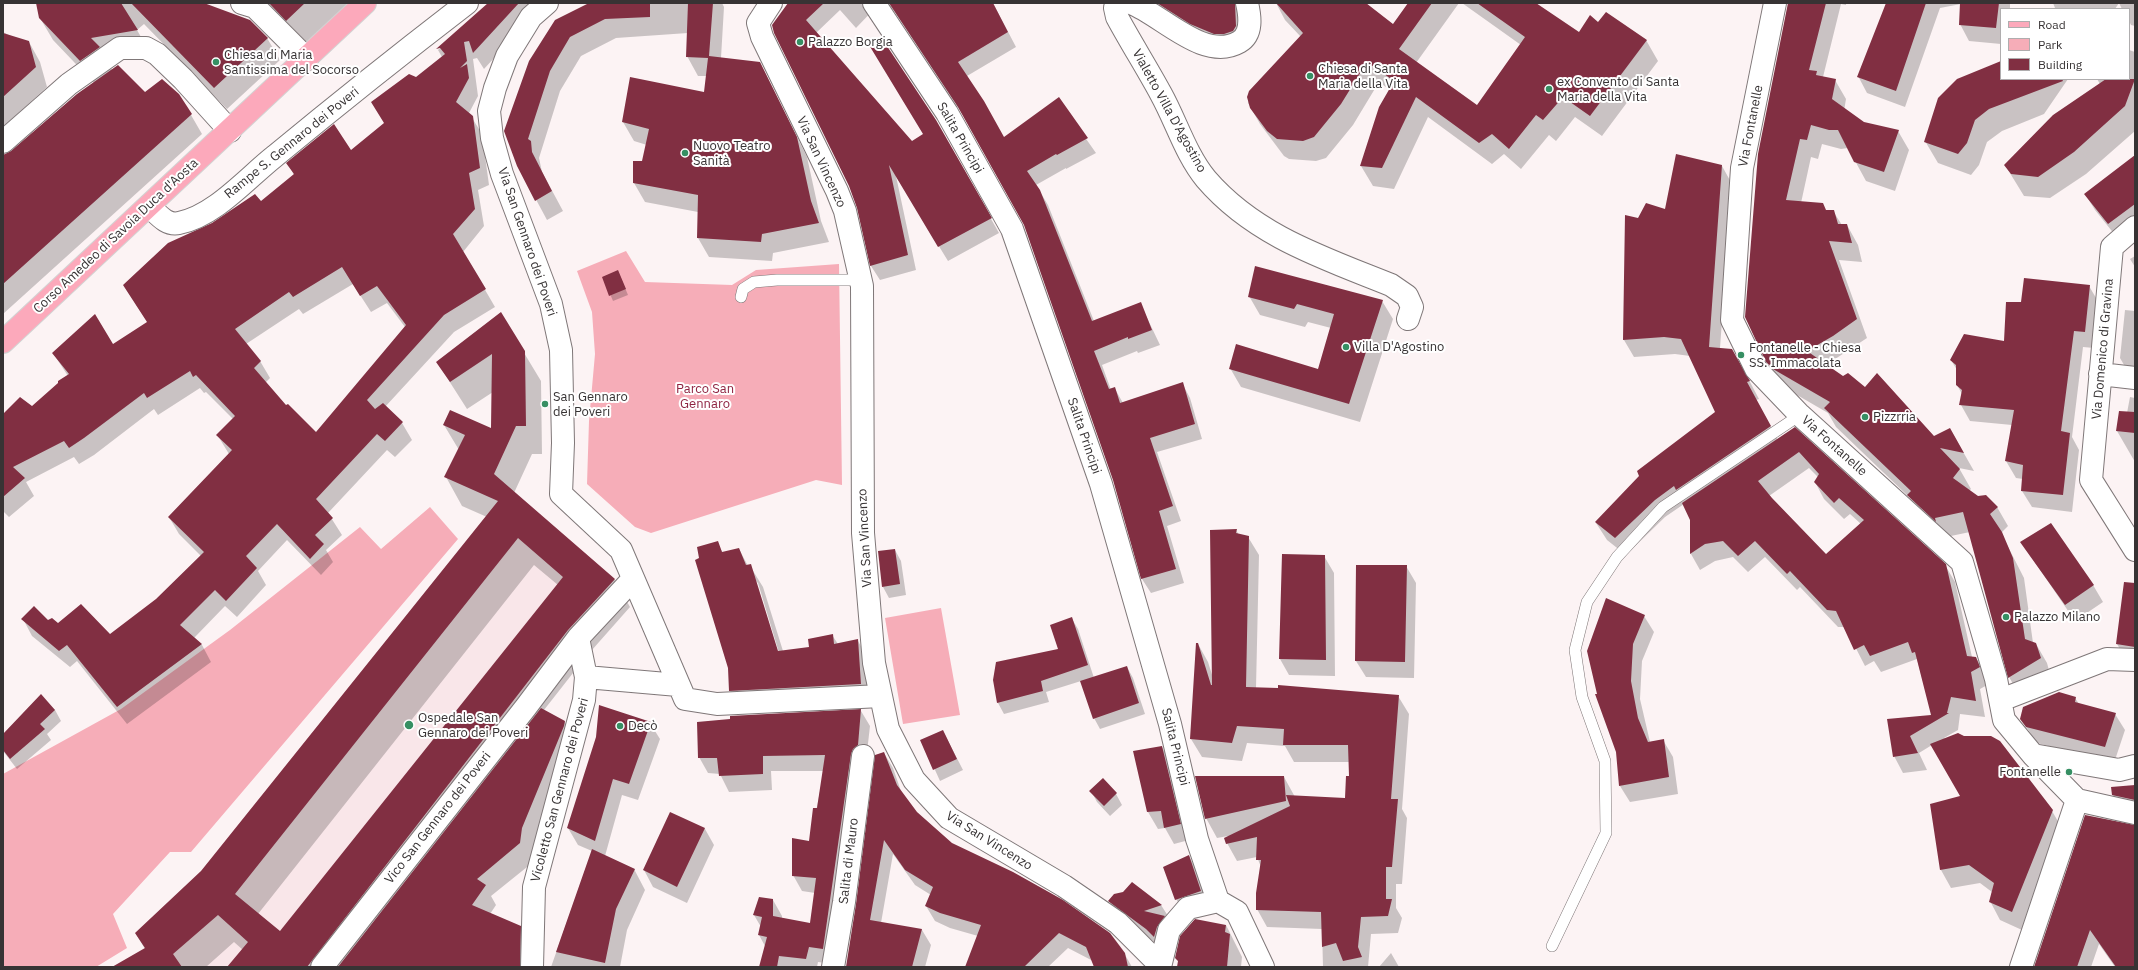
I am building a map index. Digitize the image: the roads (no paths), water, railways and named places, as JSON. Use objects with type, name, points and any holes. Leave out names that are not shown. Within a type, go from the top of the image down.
[{"type":"main road","name":"Corso Amedeo di Savoia Duca d'Aosta","points":[[3,342],[365,3]]},
{"type":"street","points":[[242,3],[255,8],[306,59]]},
{"type":"street","name":"Rampe S. Gennaro dei Poveri","points":[[149,206],[164,220],[171,223],[191,220],[208,212],[273,157],[467,3]]},
{"type":"street","name":"Via San Gennaro dei Poveri","points":[[547,3],[531,17],[507,56],[495,88],[489,111],[490,123],[502,174],[551,304],[561,350],[563,442],[561,494],[621,550],[681,692]]},
{"type":"street","name":"Via San Vincenzo","points":[[771,3],[758,23],[762,36],[837,191],[845,211],[860,280],[862,534],[874,663],[888,729],[914,780],[949,818],[1064,886],[1118,923],[1160,966]]},
{"type":"street","name":"Salita Principi","points":[[874,3],[947,113],[1012,229],[1101,484],[1170,724],[1197,839],[1218,901]]},
{"type":"street","name":"Vialetto Villa D'Agostino","points":[[1118,3],[1115,8],[1117,17],[1161,93],[1192,156],[1205,178],[1251,221],[1280,239],[1391,285],[1408,296],[1412,307],[1408,319]]},
{"type":"street","points":[[1131,3],[1193,39],[1209,46],[1224,48],[1241,41],[1248,32],[1250,26],[1247,3]]},
{"type":"street","name":"Via Fontanelle","points":[[1775,3],[1742,168],[1732,320],[1756,369],[1800,415],[1962,562],[1996,679],[2004,720],[2033,755],[2077,800]]},
{"type":"street","points":[[3,142],[69,84],[120,48],[146,48],[157,54],[183,79],[230,131]]},
{"type":"street","name":"Via Domenico di Gravina","points":[[2135,227],[2112,247],[2091,480],[2135,550]]},
{"type":"street","points":[[2100,374],[2135,378]]},
{"type":"street","name":"Vico San Gennaro dei Poveri","points":[[322,967],[526,707],[578,638],[633,579]]},
{"type":"street","name":"Vicoletto San Gennaro dei Poveri","points":[[532,967],[534,887],[584,700],[586,677],[578,638]]},
{"type":"street","points":[[2001,700],[2107,659],[2135,660]]},
{"type":"street","points":[[586,677],[681,692],[717,704],[881,696]]},
{"type":"street","points":[[2033,755],[2119,770],[2135,766]]},
{"type":"street","name":"Salita di Mauro","points":[[833,967],[844,902],[863,756]]},
{"type":"street","points":[[2021,967],[2077,800],[2135,812]]},
{"type":"street","points":[[1160,966],[1169,930],[1188,908],[1218,901],[1237,912],[1263,967]]},
{"type":"lane","points":[[741,297],[743,289],[754,282],[777,280],[860,280]]},
{"type":"lane","points":[[1552,946],[1606,833],[1605,761],[1582,697],[1575,650],[1587,602],[1617,557],[1663,507],[1800,415]]},
{"type":"place","name":"Palazzo Borgia","points":[[800,42]]},
{"type":"place","name":"Chiesa di Maria Santissima del Socorso","points":[[216,62]]},
{"type":"place","name":"Chiesa di Santa Maria della Vita","points":[[1310,76]]},
{"type":"place","name":"ex Convento di Santa Maria della Vita","points":[[1549,89]]},
{"type":"place","name":"Nuovo Teatro Sanità","points":[[685,153]]},
{"type":"place","name":"Villa D'Agostino","points":[[1346,347]]},
{"type":"place","name":"Fontanelle - Chiesa SS. Immacolata","points":[[1741,355]]},
{"type":"place","name":"San Gennaro dei Poveri","points":[[545,404]]},
{"type":"place","name":"Pizzrria","points":[[1865,417]]},
{"type":"place","name":"Palazzo Milano","points":[[2006,617]]},
{"type":"place","name":"Ospedale San Gennaro dei Poveri","points":[[409,725]]},
{"type":"place","name":"Decò","points":[[620,726]]},
{"type":"place","name":"Fontanelle","points":[[2069,772]]},
{"type":"park label","name":"Parco San Gennaro","points":[[705,396]]}]
